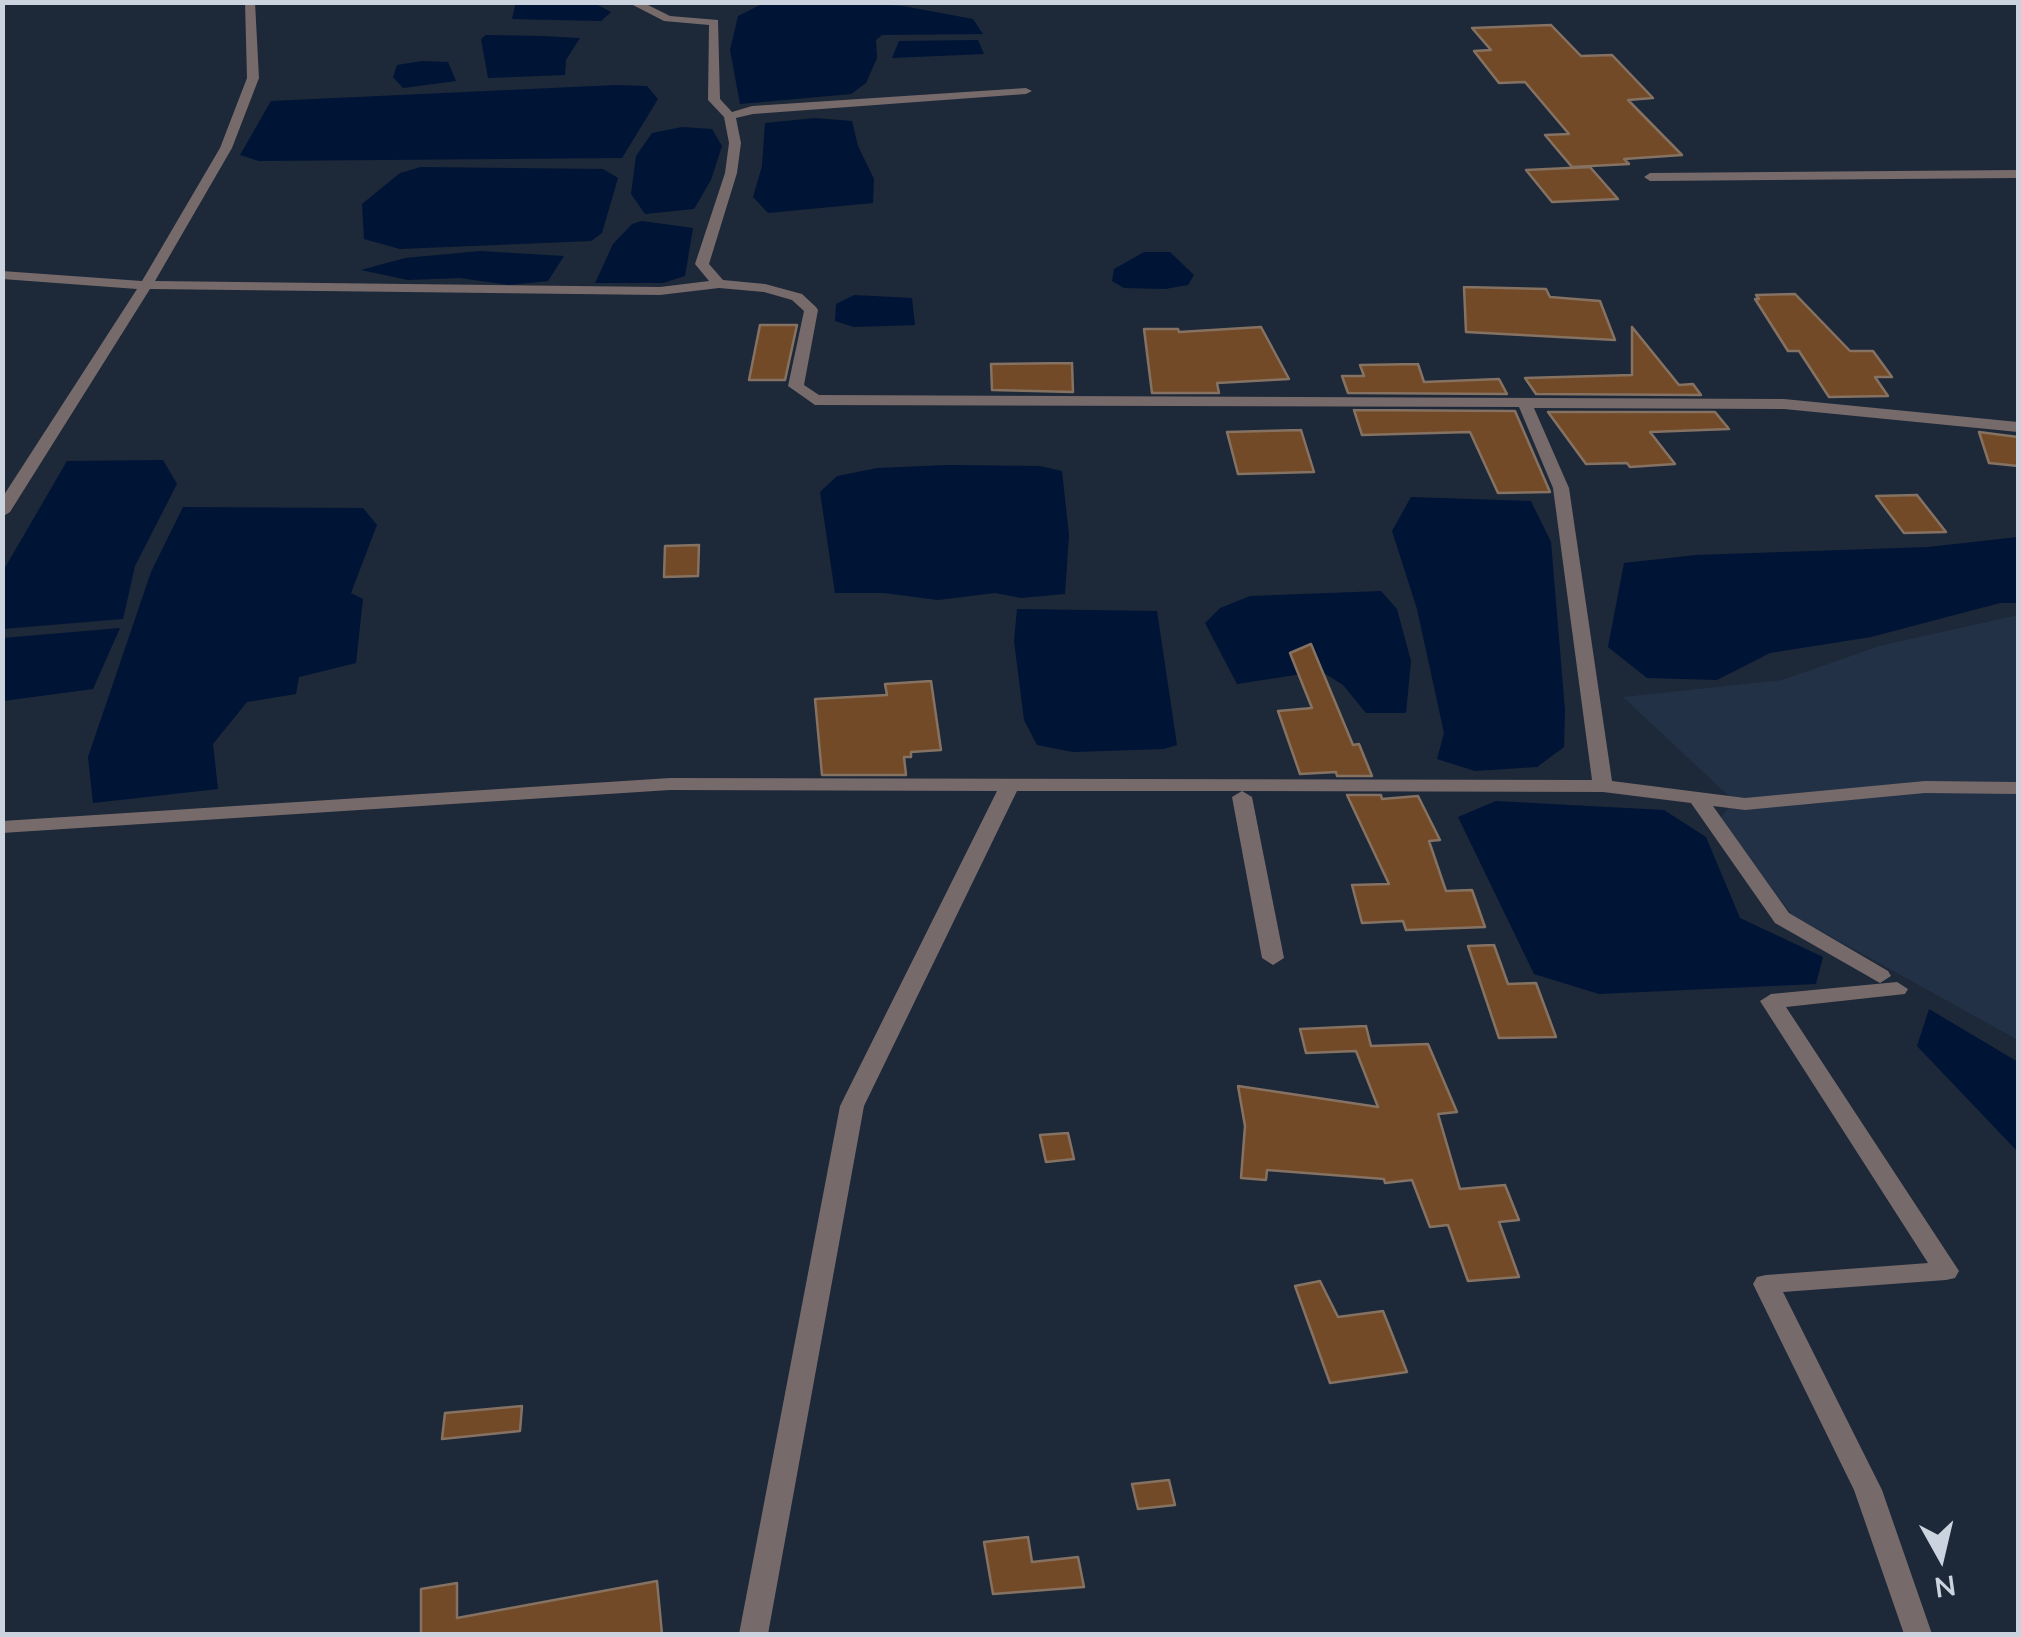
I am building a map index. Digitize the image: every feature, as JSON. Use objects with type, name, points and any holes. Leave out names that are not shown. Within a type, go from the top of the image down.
[{"type":"street","points":[[2,512],[146,285],[226,148],[253,78],[250,2]]},
{"type":"street","points":[[632,2],[668,18],[714,22],[714,100],[730,116],[735,143],[731,173],[702,264],[719,284]]},
{"type":"street","points":[[730,116],[752,110],[1026,91]]},
{"type":"street","points":[[1650,177],[2018,174]]},
{"type":"street","points":[[2,276],[146,285],[660,291],[719,284],[765,288],[797,297],[811,310],[796,386],[815,400],[1526,406],[1784,404],[2018,427]]},
{"type":"street","points":[[1526,406],[1561,488],[1603,786]]},
{"type":"street","points":[[2,827],[670,784],[1603,786],[1745,804],[1925,787],[2018,788]]},
{"type":"street","points":[[754,1634],[852,1106],[1010,784]]},
{"type":"street","points":[[1242,797],[1272,958]]},
{"type":"street","points":[[1698,800],[1782,918],[1888,982],[1771,1002],[1946,1271],[1766,1284],[1868,1490],[1918,1634]]},
{"type":"shaded area","points":[[2018,615],[2018,1040],[1792,915],[1720,818],[1734,801],[1623,697],[1782,680],[1879,646]]},
{"type":"water","points":[[516,2],[594,3],[611,12],[601,21],[512,19]]},
{"type":"water","points":[[762,4],[903,6],[973,19],[983,34],[882,35],[876,40],[877,58],[866,83],[851,94],[740,104],[730,50],[738,16]]},
{"type":"water","points":[[486,35],[580,38],[566,60],[565,75],[488,78],[481,39]]},
{"type":"water","points":[[978,40],[984,54],[892,58],[899,41]]},
{"type":"water","points":[[448,62],[456,81],[403,88],[393,77],[397,65]]},
{"type":"water","points":[[647,86],[658,99],[622,158],[259,161],[240,155],[271,101]]},
{"type":"water","points":[[815,118],[852,121],[858,146],[874,179],[873,203],[768,213],[753,197],[762,166],[765,123]]},
{"type":"water","points":[[682,127],[712,129],[722,146],[711,180],[694,209],[645,214],[631,194],[636,156],[652,133]]},
{"type":"water","points":[[421,167],[603,169],[618,178],[602,233],[591,241],[400,249],[364,239],[362,204],[400,173]]},
{"type":"water","points":[[642,221],[693,228],[685,276],[663,283],[595,283],[613,244],[632,224]]},
{"type":"water","points":[[480,251],[564,256],[548,281],[509,285],[460,278],[408,280],[361,270],[405,258]]},
{"type":"water","points":[[1144,252],[1170,252],[1194,275],[1188,285],[1165,289],[1124,288],[1112,281],[1114,269]]},
{"type":"water","points":[[854,295],[912,298],[915,325],[854,327],[835,321],[836,304]]},
{"type":"water","points":[[163,460],[177,484],[135,566],[123,619],[3,629],[3,571],[67,461]]},
{"type":"water","points":[[1040,466],[1062,471],[1069,535],[1065,594],[1021,598],[995,593],[938,600],[884,593],[835,593],[820,492],[837,476],[877,468]]},
{"type":"water","points":[[1411,497],[1531,501],[1551,542],[1565,710],[1564,747],[1537,767],[1475,771],[1437,759],[1444,733],[1417,609],[1392,531]]},
{"type":"water","points":[[183,507],[363,508],[377,525],[351,593],[363,599],[356,663],[299,677],[296,694],[247,702],[213,744],[218,789],[93,803],[88,757],[151,572]]},
{"type":"water","points":[[2018,537],[2018,603],[2000,603],[1871,637],[1770,653],[1717,680],[1647,678],[1608,647],[1624,563],[1696,555],[1928,547]]},
{"type":"water","points":[[1381,591],[1397,609],[1411,661],[1406,713],[1366,713],[1343,685],[1321,671],[1237,684],[1205,623],[1220,608],[1250,596]]},
{"type":"water","points":[[1017,609],[1157,611],[1177,745],[1164,749],[1073,752],[1037,745],[1024,720],[1014,641]]},
{"type":"water","points":[[120,628],[93,689],[3,701],[3,638]]},
{"type":"water","points":[[1496,801],[1664,810],[1706,837],[1740,918],[1823,957],[1816,984],[1599,994],[1534,974],[1458,817]]},
{"type":"water","points":[[1929,1009],[2018,1062],[2018,1152],[1917,1046]]},
{"type":"building","points":[[1551,25],[1581,56],[1612,55],[1653,98],[1628,100],[1682,155],[1624,159],[1629,164],[1572,167],[1545,135],[1569,134],[1525,82],[1499,83],[1474,51],[1491,50],[1472,28]]},
{"type":"building","points":[[1590,167],[1618,199],[1552,202],[1526,170]]},
{"type":"building","points":[[1464,287],[1546,289],[1550,297],[1600,301],[1615,340],[1466,332]]},
{"type":"building","points":[[1795,294],[1850,351],[1873,351],[1892,377],[1875,377],[1888,396],[1829,397],[1799,351],[1788,351],[1755,299],[1759,299],[1756,295]]},
{"type":"building","points":[[760,325],[797,325],[785,380],[749,380]]},
{"type":"building","points":[[1261,327],[1289,379],[1217,383],[1219,393],[1152,393],[1144,329],[1179,332]]},
{"type":"building","points":[[1632,327],[1679,385],[1693,384],[1701,395],[1536,394],[1525,378],[1632,375]]},
{"type":"building","points":[[1072,363],[1073,392],[992,390],[991,364]]},
{"type":"building","points":[[1418,364],[1424,382],[1499,379],[1507,394],[1348,393],[1342,376],[1364,376],[1360,365]]},
{"type":"building","points":[[1354,410],[1515,411],[1550,492],[1498,493],[1470,432],[1362,435]]},
{"type":"building","points":[[1548,412],[1715,412],[1729,429],[1650,432],[1675,464],[1586,464]]},
{"type":"building","points":[[1301,430],[1314,472],[1238,474],[1227,432]]},
{"type":"building","points":[[1979,432],[2018,437],[2018,466],[1989,463]]},
{"type":"building","points":[[1917,495],[1946,532],[1904,533],[1876,496]]},
{"type":"building","points":[[699,545],[698,576],[664,577],[665,546]]},
{"type":"building","points":[[1311,644],[1353,745],[1359,744],[1372,776],[1300,774],[1278,711],[1312,708],[1290,653]]},
{"type":"building","points":[[931,681],[941,750],[911,752],[911,757],[904,757],[906,775],[822,775],[815,699],[887,695],[885,684]]},
{"type":"building","points":[[1347,795],[1381,795],[1382,799],[1418,796],[1440,840],[1429,841],[1446,891],[1472,890],[1485,927],[1406,930],[1403,921],[1362,923],[1352,885],[1389,884]]},
{"type":"building","points":[[1494,945],[1508,984],[1536,983],[1556,1037],[1499,1038],[1468,946]]},
{"type":"building","points":[[1366,1026],[1371,1046],[1428,1044],[1457,1112],[1438,1114],[1460,1189],[1505,1185],[1519,1220],[1499,1222],[1519,1277],[1468,1281],[1448,1225],[1430,1227],[1412,1180],[1385,1183],[1384,1179],[1267,1170],[1266,1180],[1241,1178],[1245,1126],[1238,1086],[1378,1107],[1356,1051],[1306,1053],[1300,1029]]},
{"type":"building","points":[[1068,1133],[1074,1159],[1046,1162],[1040,1135]]},
{"type":"building","points":[[1320,1281],[1338,1317],[1383,1311],[1407,1372],[1330,1383],[1295,1286]]},
{"type":"building","points":[[522,1406],[520,1431],[442,1439],[445,1413]]},
{"type":"building","points":[[1169,1480],[1175,1505],[1138,1509],[1132,1484]]},
{"type":"building","points":[[1028,1537],[1032,1562],[1078,1557],[1084,1587],[993,1594],[984,1542]]},
{"type":"building","points":[[657,1581],[662,1634],[421,1634],[421,1589],[457,1583],[457,1618]]}]
